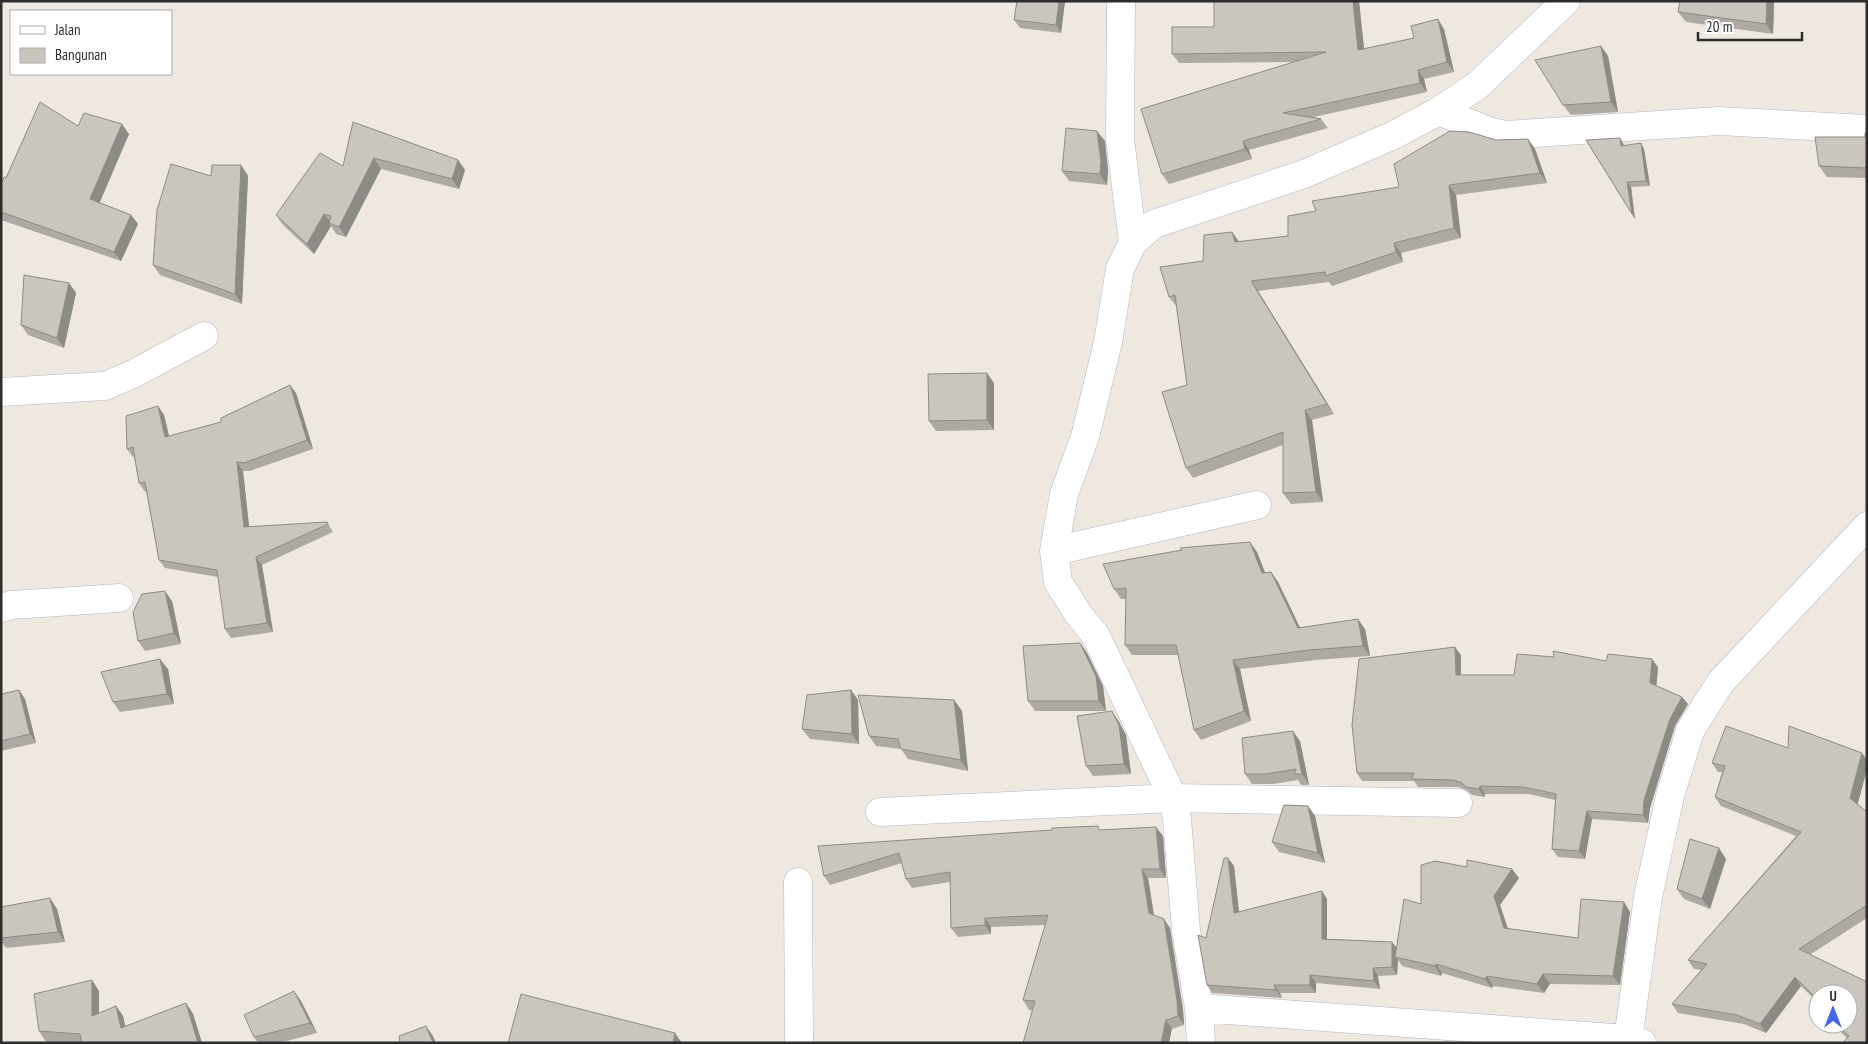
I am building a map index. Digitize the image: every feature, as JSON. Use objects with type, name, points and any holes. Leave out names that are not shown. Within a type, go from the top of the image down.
[{"type":"street","points":[[1120,1],[1120,139],[1133,242]]},
{"type":"street","points":[[1201,1043],[1199,1008],[1186,930],[1177,818],[1173,798],[1096,636],[1079,615],[1058,582],[1054,551],[1064,494],[1085,437],[1108,342],[1120,269],[1133,242],[1154,224],[1304,174],[1394,135],[1439,111],[1478,85],[1566,1]]},
{"type":"street","points":[[1439,111],[1491,132],[1506,135],[1719,121],[1867,129]]},
{"type":"street","points":[[1,392],[105,386],[133,374],[204,336]]},
{"type":"street","points":[[1054,551],[1257,505]]},
{"type":"street","points":[[1199,1008],[1635,1041],[1648,897],[1670,796],[1690,731],[1720,683],[1867,526]]},
{"type":"street","points":[[1,608],[11,605],[120,598]]},
{"type":"street","points":[[880,812],[1173,798],[1458,803]]},
{"type":"street","points":[[798,882],[799,1043]]},
{"type":"building","points":[[1017,1],[1059,1],[1056,25],[1014,20]]},
{"type":"building","points":[[1214,1],[1353,1],[1358,50],[1414,38],[1411,26],[1438,19],[1447,62],[1418,70],[1420,83],[1283,113],[1321,119],[1243,141],[1245,149],[1162,174],[1141,109],[1326,52],[1172,54],[1172,27],[1214,27]]},
{"type":"building","points":[[1680,1],[1767,1],[1766,24],[1678,12]]},
{"type":"building","points":[[1601,46],[1611,102],[1563,105],[1535,60]]},
{"type":"building","points":[[40,102],[78,126],[84,113],[122,124],[90,199],[131,215],[114,252],[1,212],[1,184],[4,177],[6,178]]},
{"type":"building","points":[[353,122],[458,160],[452,179],[374,158],[339,227],[329,223],[331,216],[324,214],[307,244],[276,215],[320,153],[343,166]]},
{"type":"building","points":[[1066,128],[1097,131],[1101,161],[1100,174],[1062,171]]},
{"type":"building","points":[[1450,131],[1469,132],[1496,140],[1528,139],[1540,173],[1449,185],[1454,228],[1394,243],[1396,252],[1325,276],[1325,272],[1251,281],[1327,404],[1305,410],[1316,492],[1283,493],[1283,432],[1186,468],[1162,392],[1187,385],[1175,295],[1169,297],[1160,267],[1203,261],[1204,235],[1232,232],[1235,242],[1288,236],[1288,216],[1316,211],[1312,201],[1399,187],[1394,164]]},
{"type":"building","points":[[1867,132],[1867,168],[1819,166],[1815,137],[1865,137]]},
{"type":"building","points":[[1620,138],[1621,146],[1641,143],[1646,181],[1627,182],[1632,214],[1586,140]]},
{"type":"building","points":[[171,164],[211,176],[212,165],[241,165],[235,294],[153,265],[157,210]]},
{"type":"building","points":[[24,275],[69,283],[57,338],[21,325]]},
{"type":"building","points":[[987,373],[987,420],[929,421],[928,374]]},
{"type":"building","points":[[290,385],[307,440],[244,463],[237,462],[244,527],[327,522],[328,524],[256,557],[267,623],[225,629],[217,570],[159,560],[145,482],[139,483],[133,447],[127,449],[126,416],[158,406],[165,437],[221,422],[221,418]]},
{"type":"building","points":[[1250,542],[1262,573],[1271,572],[1298,628],[1358,619],[1363,646],[1309,650],[1233,660],[1244,711],[1194,730],[1176,645],[1125,645],[1126,588],[1114,589],[1103,564],[1182,550],[1180,548]]},
{"type":"building","points":[[165,591],[174,633],[138,641],[133,612],[142,594]]},
{"type":"building","points":[[1080,643],[1096,676],[1099,701],[1028,701],[1023,646]]},
{"type":"building","points":[[1455,647],[1456,675],[1514,675],[1517,654],[1554,657],[1553,651],[1606,661],[1608,654],[1652,659],[1650,683],[1682,697],[1670,719],[1644,800],[1643,815],[1587,811],[1579,851],[1552,849],[1556,794],[1523,787],[1480,786],[1479,789],[1466,787],[1461,782],[1453,780],[1412,779],[1414,773],[1357,773],[1352,725],[1359,659]]},
{"type":"building","points":[[160,659],[167,694],[113,702],[101,672]]},
{"type":"building","points":[[19,690],[30,734],[1,741],[1,694]]},
{"type":"building","points":[[851,690],[852,734],[802,729],[807,695]]},
{"type":"building","points":[[858,695],[954,700],[961,760],[901,749],[898,739],[869,736]]},
{"type":"building","points":[[1112,711],[1119,725],[1124,764],[1086,766],[1077,716]]},
{"type":"building","points":[[1726,726],[1788,748],[1789,726],[1862,753],[1850,798],[1867,812],[1867,905],[1799,949],[1867,982],[1867,1043],[1842,1043],[1849,1036],[1847,1034],[1858,1034],[1858,984],[1808,984],[1808,990],[1795,977],[1760,1024],[1737,1015],[1672,1004],[1707,964],[1688,960],[1801,832],[1715,797],[1725,766],[1712,763]]},
{"type":"building","points":[[1293,731],[1302,774],[1294,774],[1296,769],[1266,774],[1245,774],[1242,738]]},
{"type":"building","points":[[1284,805],[1308,806],[1318,853],[1272,842]]},
{"type":"building","points":[[1098,826],[1099,830],[1156,827],[1160,869],[1142,869],[1149,913],[1164,919],[1178,1016],[1166,1020],[1161,1043],[1023,1043],[1035,1001],[1023,1000],[1048,915],[985,918],[985,925],[951,928],[950,872],[906,879],[899,853],[824,876],[818,846],[1052,830],[1052,828]]},
{"type":"building","points":[[1690,839],[1719,848],[1702,899],[1677,889]]},
{"type":"building","points":[[1224,858],[1228,858],[1234,913],[1322,891],[1322,939],[1392,942],[1392,967],[1373,968],[1374,981],[1310,975],[1310,985],[1274,985],[1276,990],[1207,985],[1198,935],[1206,938]]},
{"type":"building","points":[[1467,860],[1512,869],[1494,896],[1504,928],[1578,938],[1581,899],[1624,902],[1613,976],[1543,974],[1537,984],[1487,976],[1485,979],[1436,964],[1435,966],[1395,957],[1404,899],[1421,904],[1421,865],[1435,861],[1467,867]]},
{"type":"building","points":[[50,898],[58,932],[1,938],[1,907]]},
{"type":"building","points":[[92,980],[92,1016],[116,1006],[121,1028],[186,1003],[198,1043],[82,1043],[80,1034],[39,1031],[34,994]]},
{"type":"building","points":[[294,991],[310,1023],[254,1037],[244,1015]]},
{"type":"building","points":[[521,994],[675,1033],[673,1043],[508,1043]]},
{"type":"building","points":[[426,1026],[433,1043],[398,1043],[400,1042],[399,1036]]}]
